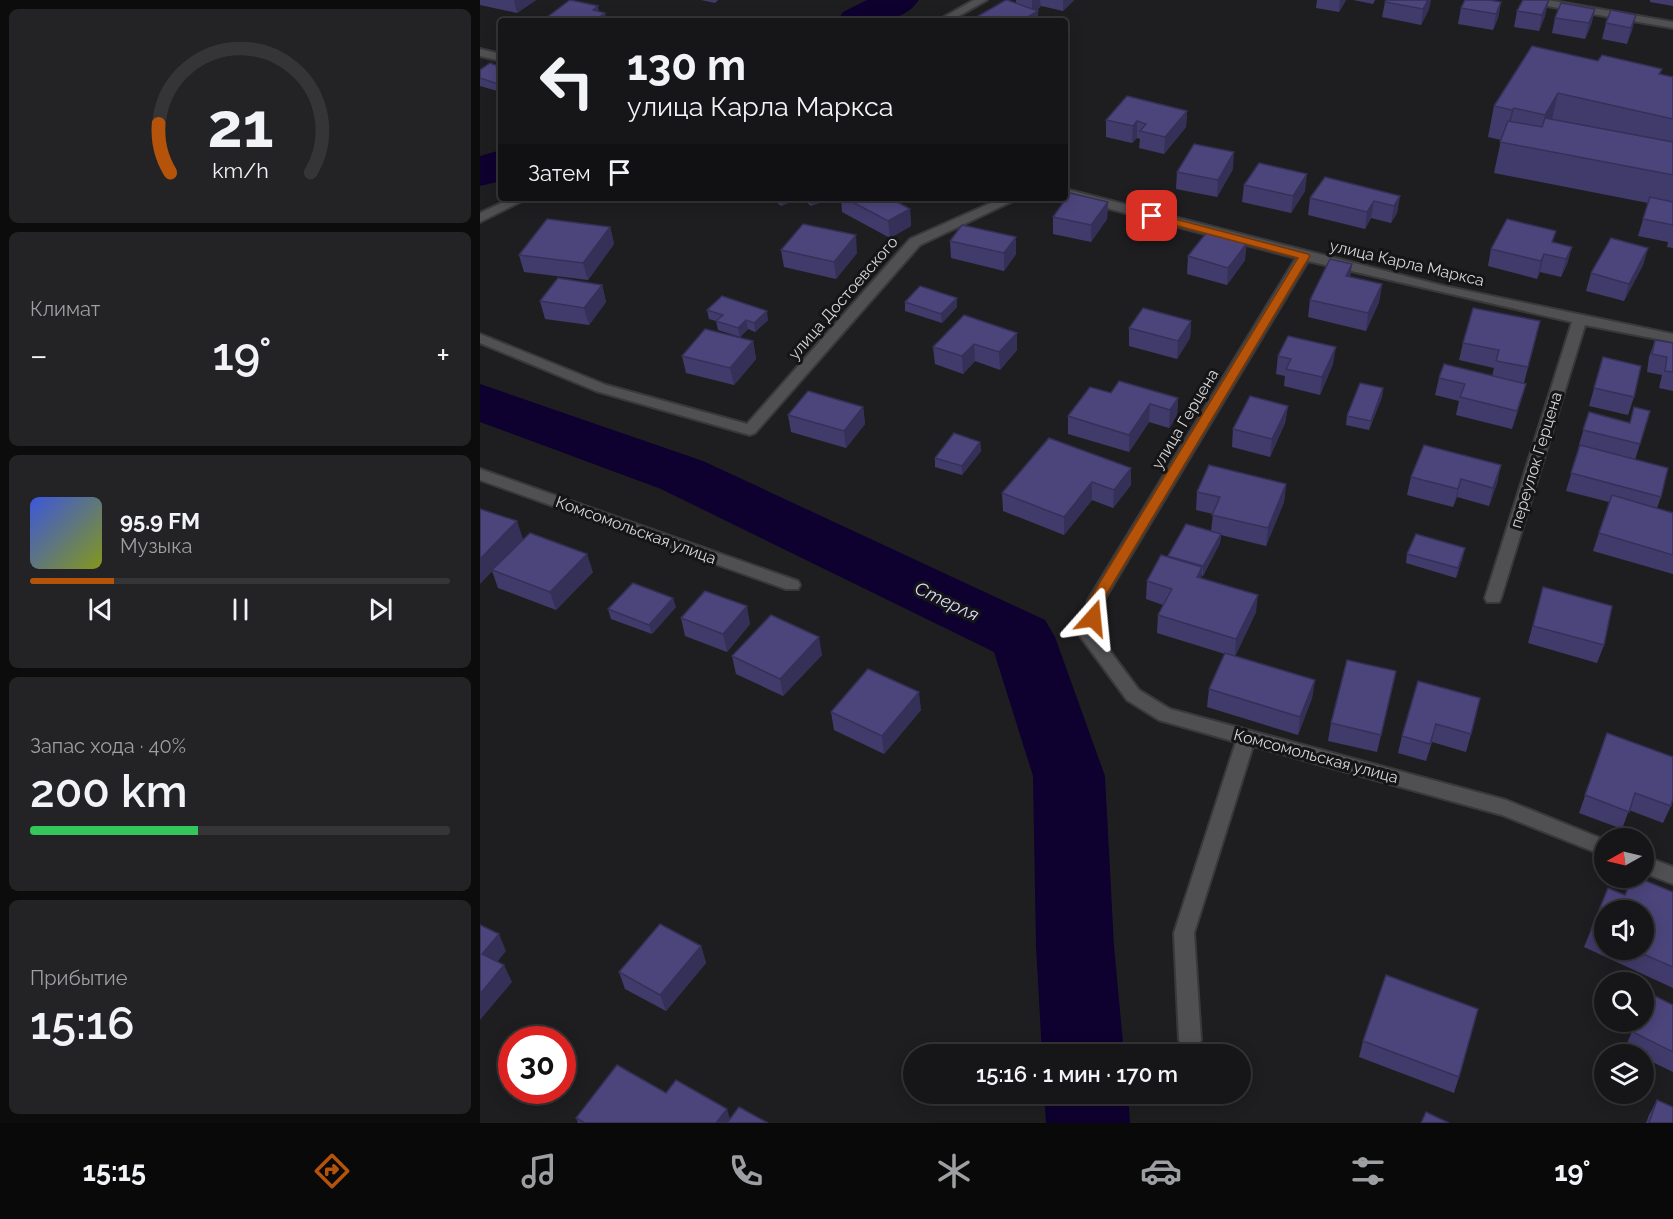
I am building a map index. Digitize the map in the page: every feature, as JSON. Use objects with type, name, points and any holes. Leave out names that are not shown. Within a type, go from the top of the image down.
[{"type":"street","points":[[948,18],[982,0]]},
{"type":"street","points":[[1530,0],[1673,25]]},
{"type":"street","points":[[480,52],[498,56]]},
{"type":"street","name":"улица Карла Маркса","points":[[1068,194],[1304,256],[1579,321],[1673,338]]},
{"type":"street","points":[[480,218],[516,201]]},
{"type":"street","name":"улица Достоевского","points":[[480,338],[601,388],[750,430],[915,242],[1006,201]]},
{"type":"street","name":"улица Герцена","points":[[1096,600],[1304,256]]},
{"type":"street","name":"переулок Герцена","points":[[1493,598],[1579,321]]},
{"type":"street","name":"Комсомольская улица","points":[[480,474],[792,585]]},
{"type":"street","name":"Комсомольская улица","points":[[1096,600],[1089,636],[1134,694],[1165,716],[1506,808],[1594,844]]},
{"type":"street","points":[[1190,1040],[1184,933],[1246,737]]},
{"type":"street","points":[[1654,868],[1673,876]]},
{"type":"building","points":[[570,0],[598,6],[593,10],[605,13],[598,18],[546,18]]},
{"type":"building","points":[[1006,0],[1038,11],[1026,18],[978,16]]},
{"type":"building","points":[[1386,0],[1428,0],[1423,9],[1385,2]]},
{"type":"building","points":[[1465,0],[1501,2],[1496,14],[1461,8]]},
{"type":"building","points":[[1523,0],[1549,0],[1542,15],[1517,11]]},
{"type":"building","points":[[1561,3],[1595,9],[1589,23],[1555,18]]},
{"type":"building","points":[[1611,10],[1636,15],[1631,28],[1606,23]]},
{"type":"building","points":[[1532,46],[1598,61],[1602,55],[1662,69],[1659,74],[1673,77],[1673,119],[1558,93],[1545,115],[1494,106]]},
{"type":"building","points":[[490,63],[498,66],[498,84],[480,78],[480,70]]},
{"type":"building","points":[[1127,96],[1187,111],[1165,137],[1140,131],[1146,124],[1137,121],[1133,126],[1106,120]]},
{"type":"building","points":[[1545,118],[1673,142],[1673,175],[1500,142],[1508,121],[1542,127]]},
{"type":"building","points":[[1194,144],[1234,152],[1218,180],[1177,172]]},
{"type":"building","points":[[1259,163],[1307,174],[1293,196],[1244,185]]},
{"type":"building","points":[[1325,177],[1400,196],[1394,206],[1374,201],[1367,212],[1310,198]]},
{"type":"building","points":[[1070,193],[1108,202],[1091,225],[1053,217],[1064,201],[1068,201]]},
{"type":"building","points":[[1650,197],[1673,202],[1673,225],[1643,219]]},
{"type":"building","points":[[851,201],[895,201],[910,209],[888,221]]},
{"type":"building","points":[[547,219],[610,227],[583,263],[519,255]]},
{"type":"building","points":[[1507,219],[1556,231],[1552,242],[1572,247],[1566,259],[1544,254],[1541,261],[1491,249]]},
{"type":"building","points":[[803,224],[856,235],[834,262],[781,250]]},
{"type":"building","points":[[962,225],[1016,237],[1004,253],[950,241]]},
{"type":"building","points":[[1207,232],[1247,243],[1228,268],[1188,256]]},
{"type":"building","points":[[1611,238],[1648,248],[1629,284],[1591,273]]},
{"type":"building","points":[[1330,259],[1352,264],[1346,276],[1382,284],[1368,313],[1310,300]]},
{"type":"building","points":[[558,278],[602,285],[584,308],[540,301]]},
{"type":"building","points":[[920,286],[957,298],[941,314],[905,302]]},
{"type":"building","points":[[722,296],[767,311],[754,323],[746,320],[738,328],[716,321],[723,315],[707,310]]},
{"type":"building","points":[[1143,308],[1191,321],[1178,341],[1129,328]]},
{"type":"building","points":[[1473,308],[1540,321],[1528,367],[1496,361],[1499,350],[1463,343]]},
{"type":"building","points":[[964,315],[1017,333],[999,352],[974,344],[962,356],[933,347]]},
{"type":"building","points":[[705,329],[753,341],[730,368],[682,356]]},
{"type":"building","points":[[1288,336],[1336,347],[1322,377],[1286,369],[1291,359],[1278,356]]},
{"type":"building","points":[[1655,340],[1673,343],[1673,372],[1665,371],[1667,357],[1652,354]]},
{"type":"building","points":[[1603,357],[1641,366],[1634,397],[1594,388]]},
{"type":"building","points":[[1444,364],[1526,384],[1517,411],[1460,397],[1465,384],[1439,378]]},
{"type":"building","points":[[1119,381],[1178,398],[1170,410],[1150,404],[1129,435],[1068,416],[1090,387],[1111,393]]},
{"type":"building","points":[[1360,383],[1383,388],[1371,421],[1347,416]]},
{"type":"building","points":[[808,391],[863,407],[844,431],[788,415]]},
{"type":"building","points":[[1250,396],[1288,406],[1272,439],[1233,429]]},
{"type":"building","points":[[1634,407],[1650,411],[1640,444],[1583,430],[1589,412],[1630,423]]},
{"type":"building","points":[[954,433],[980,442],[962,466],[935,458]]},
{"type":"building","points":[[1049,438],[1131,468],[1114,490],[1092,482],[1064,517],[1002,493]]},
{"type":"building","points":[[1424,445],[1501,465],[1493,488],[1461,479],[1458,489],[1411,477]]},
{"type":"building","points":[[1580,445],[1668,468],[1661,497],[1571,473]]},
{"type":"building","points":[[1209,465],[1286,484],[1268,528],[1212,515],[1220,497],[1197,492]]},
{"type":"building","points":[[1612,495],[1673,513],[1673,555],[1599,533]]},
{"type":"building","points":[[480,509],[517,521],[480,559]]},
{"type":"building","points":[[1186,524],[1221,534],[1203,566],[1168,556]]},
{"type":"building","points":[[530,533],[587,554],[550,592],[492,570]]},
{"type":"building","points":[[1416,534],[1465,548],[1458,568],[1407,554]]},
{"type":"building","points":[[1161,555],[1202,567],[1197,577],[1258,595],[1236,639],[1158,615],[1172,589],[1147,581]]},
{"type":"building","points":[[633,583],[673,598],[649,625],[608,609]]},
{"type":"building","points":[[1543,587],[1612,606],[1604,645],[1533,626]]},
{"type":"building","points":[[705,591],[747,606],[723,634],[681,618]]},
{"type":"building","points":[[771,615],[819,637],[780,679],[732,656]]},
{"type":"building","points":[[1225,653],[1315,680],[1300,717],[1209,689]]},
{"type":"building","points":[[1347,660],[1396,671],[1381,735],[1331,723]]},
{"type":"building","points":[[868,669],[919,692],[882,736],[831,712]]},
{"type":"building","points":[[1418,681],[1480,698],[1471,734],[1436,724],[1430,744],[1402,736]]},
{"type":"building","points":[[1607,733],[1673,757],[1671,806],[1635,793],[1629,812],[1585,795]]},
{"type":"building","points":[[1654,884],[1673,892],[1673,967],[1654,959],[1654,900],[1603,900],[1608,888],[1625,895],[1628,888],[1654,888]]},
{"type":"building","points":[[660,924],[701,946],[660,995],[619,972]]},
{"type":"building","points":[[480,925],[499,934],[482,954],[504,965],[480,994]]},
{"type":"building","points":[[1386,975],[1478,1009],[1459,1077],[1363,1041]]},
{"type":"building","points":[[1654,996],[1673,1005],[1673,1052],[1633,1032],[1654,1032]]},
{"type":"building","points":[[617,1065],[666,1093],[676,1080],[727,1109],[716,1123],[585,1123],[576,1118]]},
{"type":"building","points":[[1657,1100],[1673,1107],[1673,1123],[1649,1123]]},
{"type":"building","points":[[739,1107],[768,1123],[727,1123]]},
{"type":"building","points":[[1426,1112],[1449,1123],[1421,1123]]},
{"type":"waterway","name":"Стерля","points":[[864,18],[898,0]]},
{"type":"waterway","name":"Стерля","points":[[480,172],[498,165]]},
{"type":"waterway","name":"Стерля","points":[[480,402],[682,475],[1022,637],[1069,776],[1075,946],[1082,1044]]},
{"type":"waterway","name":"Стерля","points":[[1087,1104],[1088,1123]]},
{"type":"route","points":[[1093,618],[1096,600],[1304,256],[1152,216]]}]
